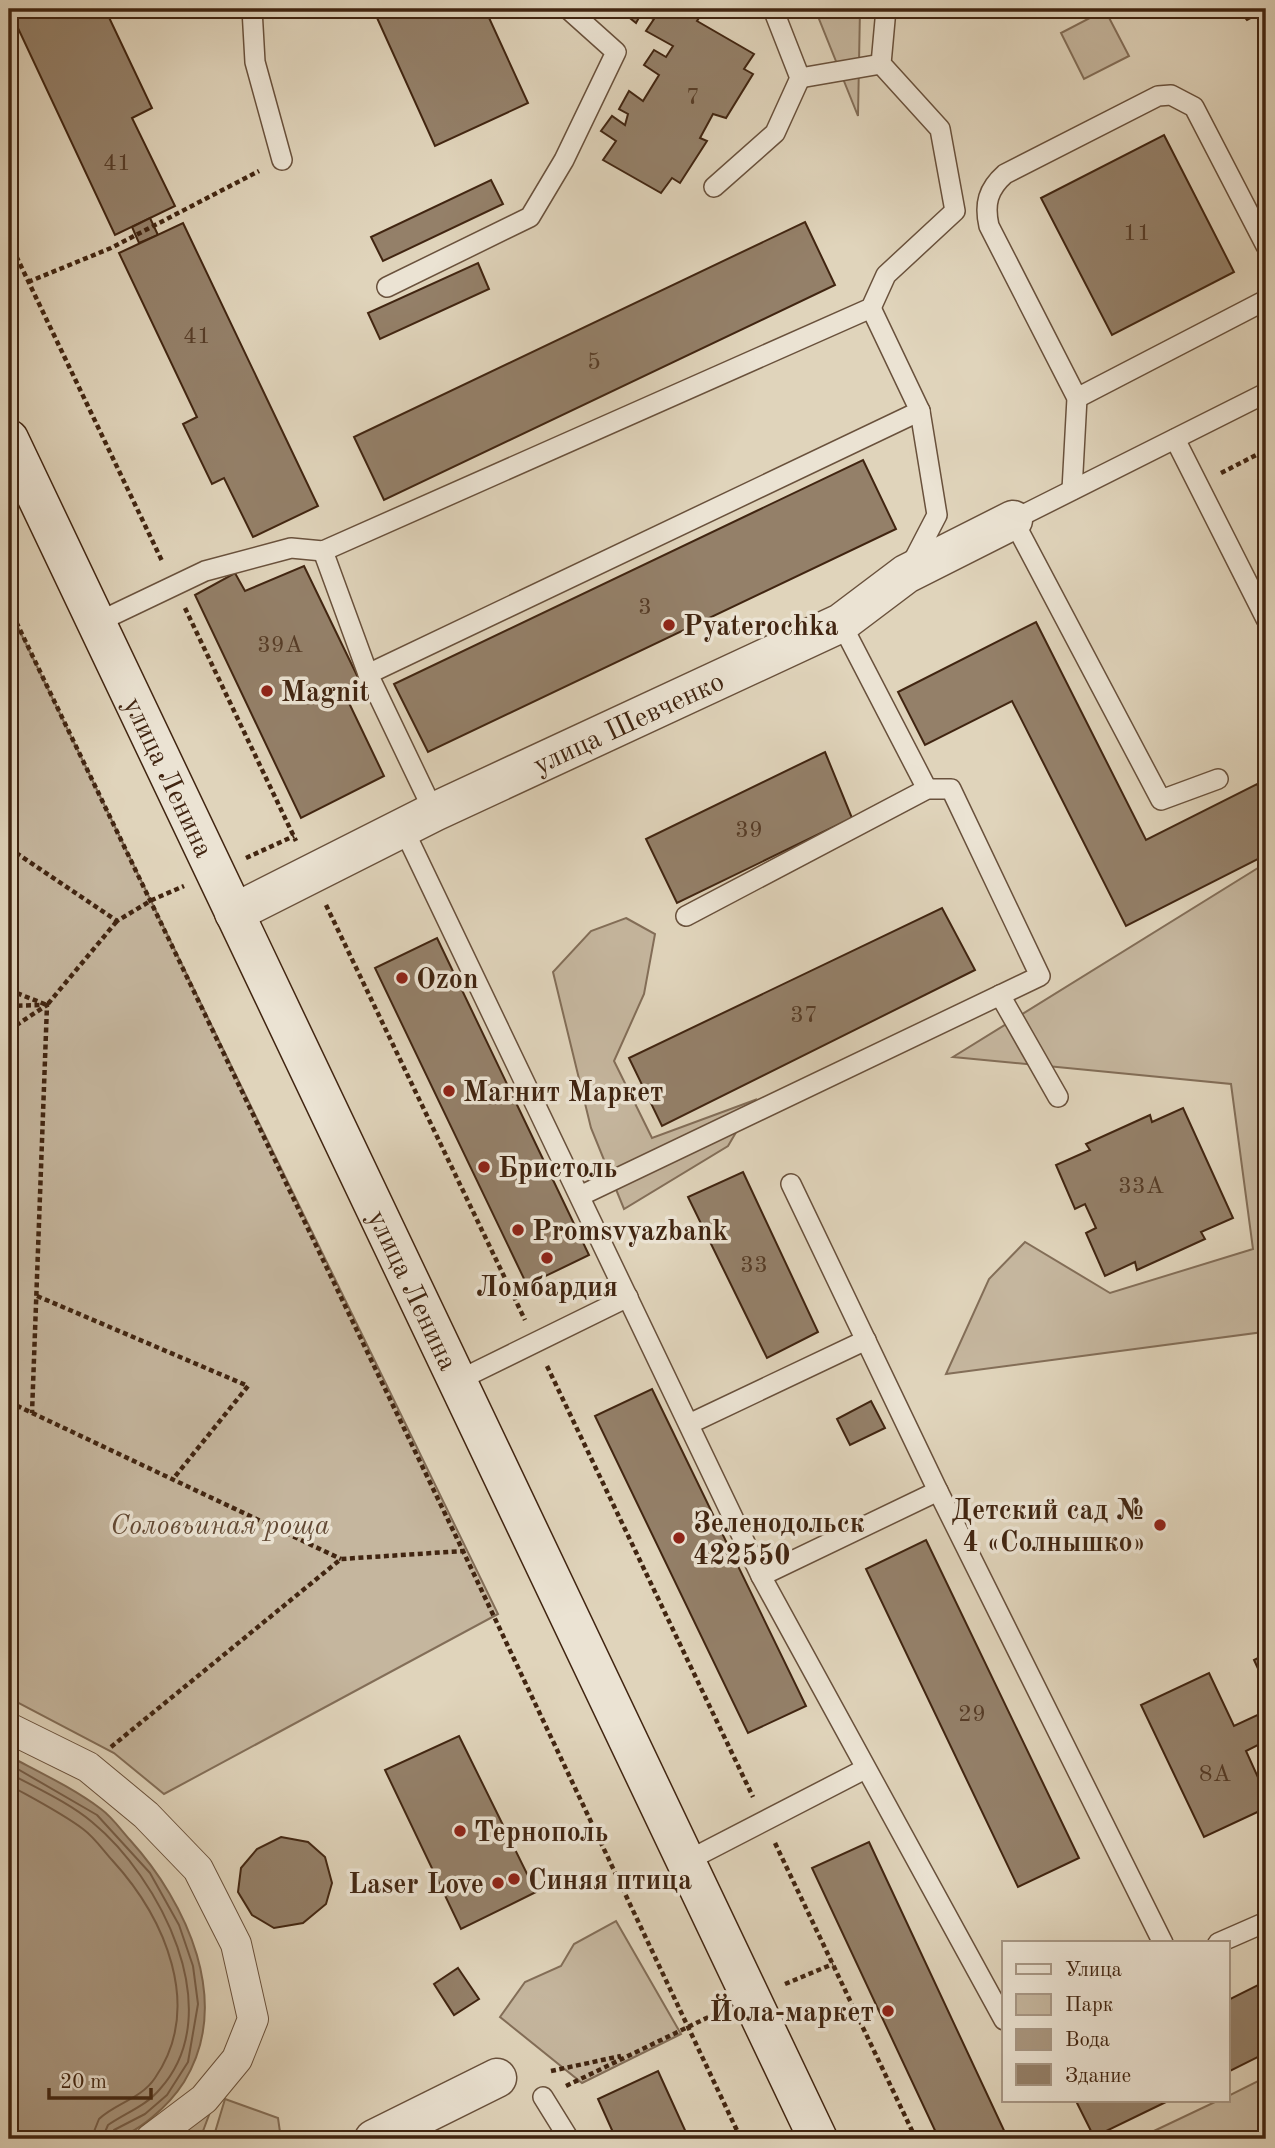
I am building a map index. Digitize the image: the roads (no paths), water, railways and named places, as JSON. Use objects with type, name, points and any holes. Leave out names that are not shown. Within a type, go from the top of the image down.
[{"type":"main road","name":"улица Ленина","points":[[9,439],[818,2139]]},
{"type":"main road","name":"улица Шевченко","points":[[234,913],[419,820],[841,623],[906,574],[1013,520]]},
{"type":"main road","points":[[373,2139],[497,2078]]},
{"type":"street","points":[[9,1728],[88,1767],[146,1815],[198,1869],[236,1944],[253,2018],[237,2059],[204,2099],[151,2139]]},
{"type":"lane","points":[[253,9],[255,62],[282,160]]},
{"type":"lane","points":[[387,286],[530,217],[564,160],[616,52],[568,9]]},
{"type":"lane","points":[[714,187],[775,133],[800,78],[773,9]]},
{"type":"lane","points":[[96,623],[205,571],[291,548],[323,551],[871,307],[887,275],[955,211],[940,129],[881,64],[886,9]]},
{"type":"lane","points":[[800,78],[881,64]]},
{"type":"lane","points":[[1072,490],[1077,398],[989,226],[985,211],[988,195],[1005,174],[1158,96],[1171,95],[1194,107],[1266,246]]},
{"type":"lane","points":[[1077,398],[1266,300]]},
{"type":"lane","points":[[871,307],[920,411],[937,515],[906,574]]},
{"type":"lane","points":[[1218,779],[1161,800],[1013,520],[1266,393]]},
{"type":"lane","points":[[368,674],[920,411]]},
{"type":"lane","points":[[1175,439],[1266,619]]},
{"type":"lane","points":[[323,551],[419,820],[580,1196],[761,1576],[1002,2016]]},
{"type":"lane","points":[[841,623],[927,789]]},
{"type":"lane","points":[[580,1196],[1040,976],[951,789],[927,789],[686,916]]},
{"type":"lane","points":[[1000,995],[1058,1097]]},
{"type":"lane","points":[[791,1184],[938,1491],[1162,1941]]},
{"type":"lane","points":[[457,1381],[628,1297]]},
{"type":"lane","points":[[689,1424],[866,1340]]},
{"type":"lane","points":[[761,1576],[938,1491]]},
{"type":"lane","points":[[685,1861],[865,1769]]},
{"type":"lane","points":[[1223,1941],[1266,1922]]},
{"type":"lane","points":[[543,2097],[569,2139]]},
{"type":"water","points":[[9,1756],[79,1794],[113,1820],[151,1865],[169,1893],[185,1923],[197,1955],[203,1987],[204,2019],[198,2051],[184,2082],[170,2100],[152,2118],[120,2137],[85,2141],[9,2139]]},
{"type":"place","name":"Pyaterochka","points":[[669,625]]},
{"type":"place","name":"Magnit","points":[[267,691]]},
{"type":"place","name":"Ozon","points":[[402,978]]},
{"type":"place","name":"Магнит Маркет","points":[[449,1091]]},
{"type":"place","name":"Бристоль","points":[[484,1167]]},
{"type":"place","name":"Promsvyazbank","points":[[518,1230]]},
{"type":"place","name":"Ломбардия","points":[[547,1258]]},
{"type":"place","name":"Детский сад № 4 «Солнышко»","points":[[1160,1525]]},
{"type":"place","name":"Зеленодольск 422550","points":[[679,1538]]},
{"type":"place","name":"Тернополь","points":[[460,1831]]},
{"type":"place","name":"Синяя птица","points":[[514,1879]]},
{"type":"place","name":"Laser Love","points":[[498,1883]]},
{"type":"place","name":"Йола-маркет","points":[[888,2011]]},
{"type":"park label","name":"Соловьиная роща","points":[[220,1524]]}]
